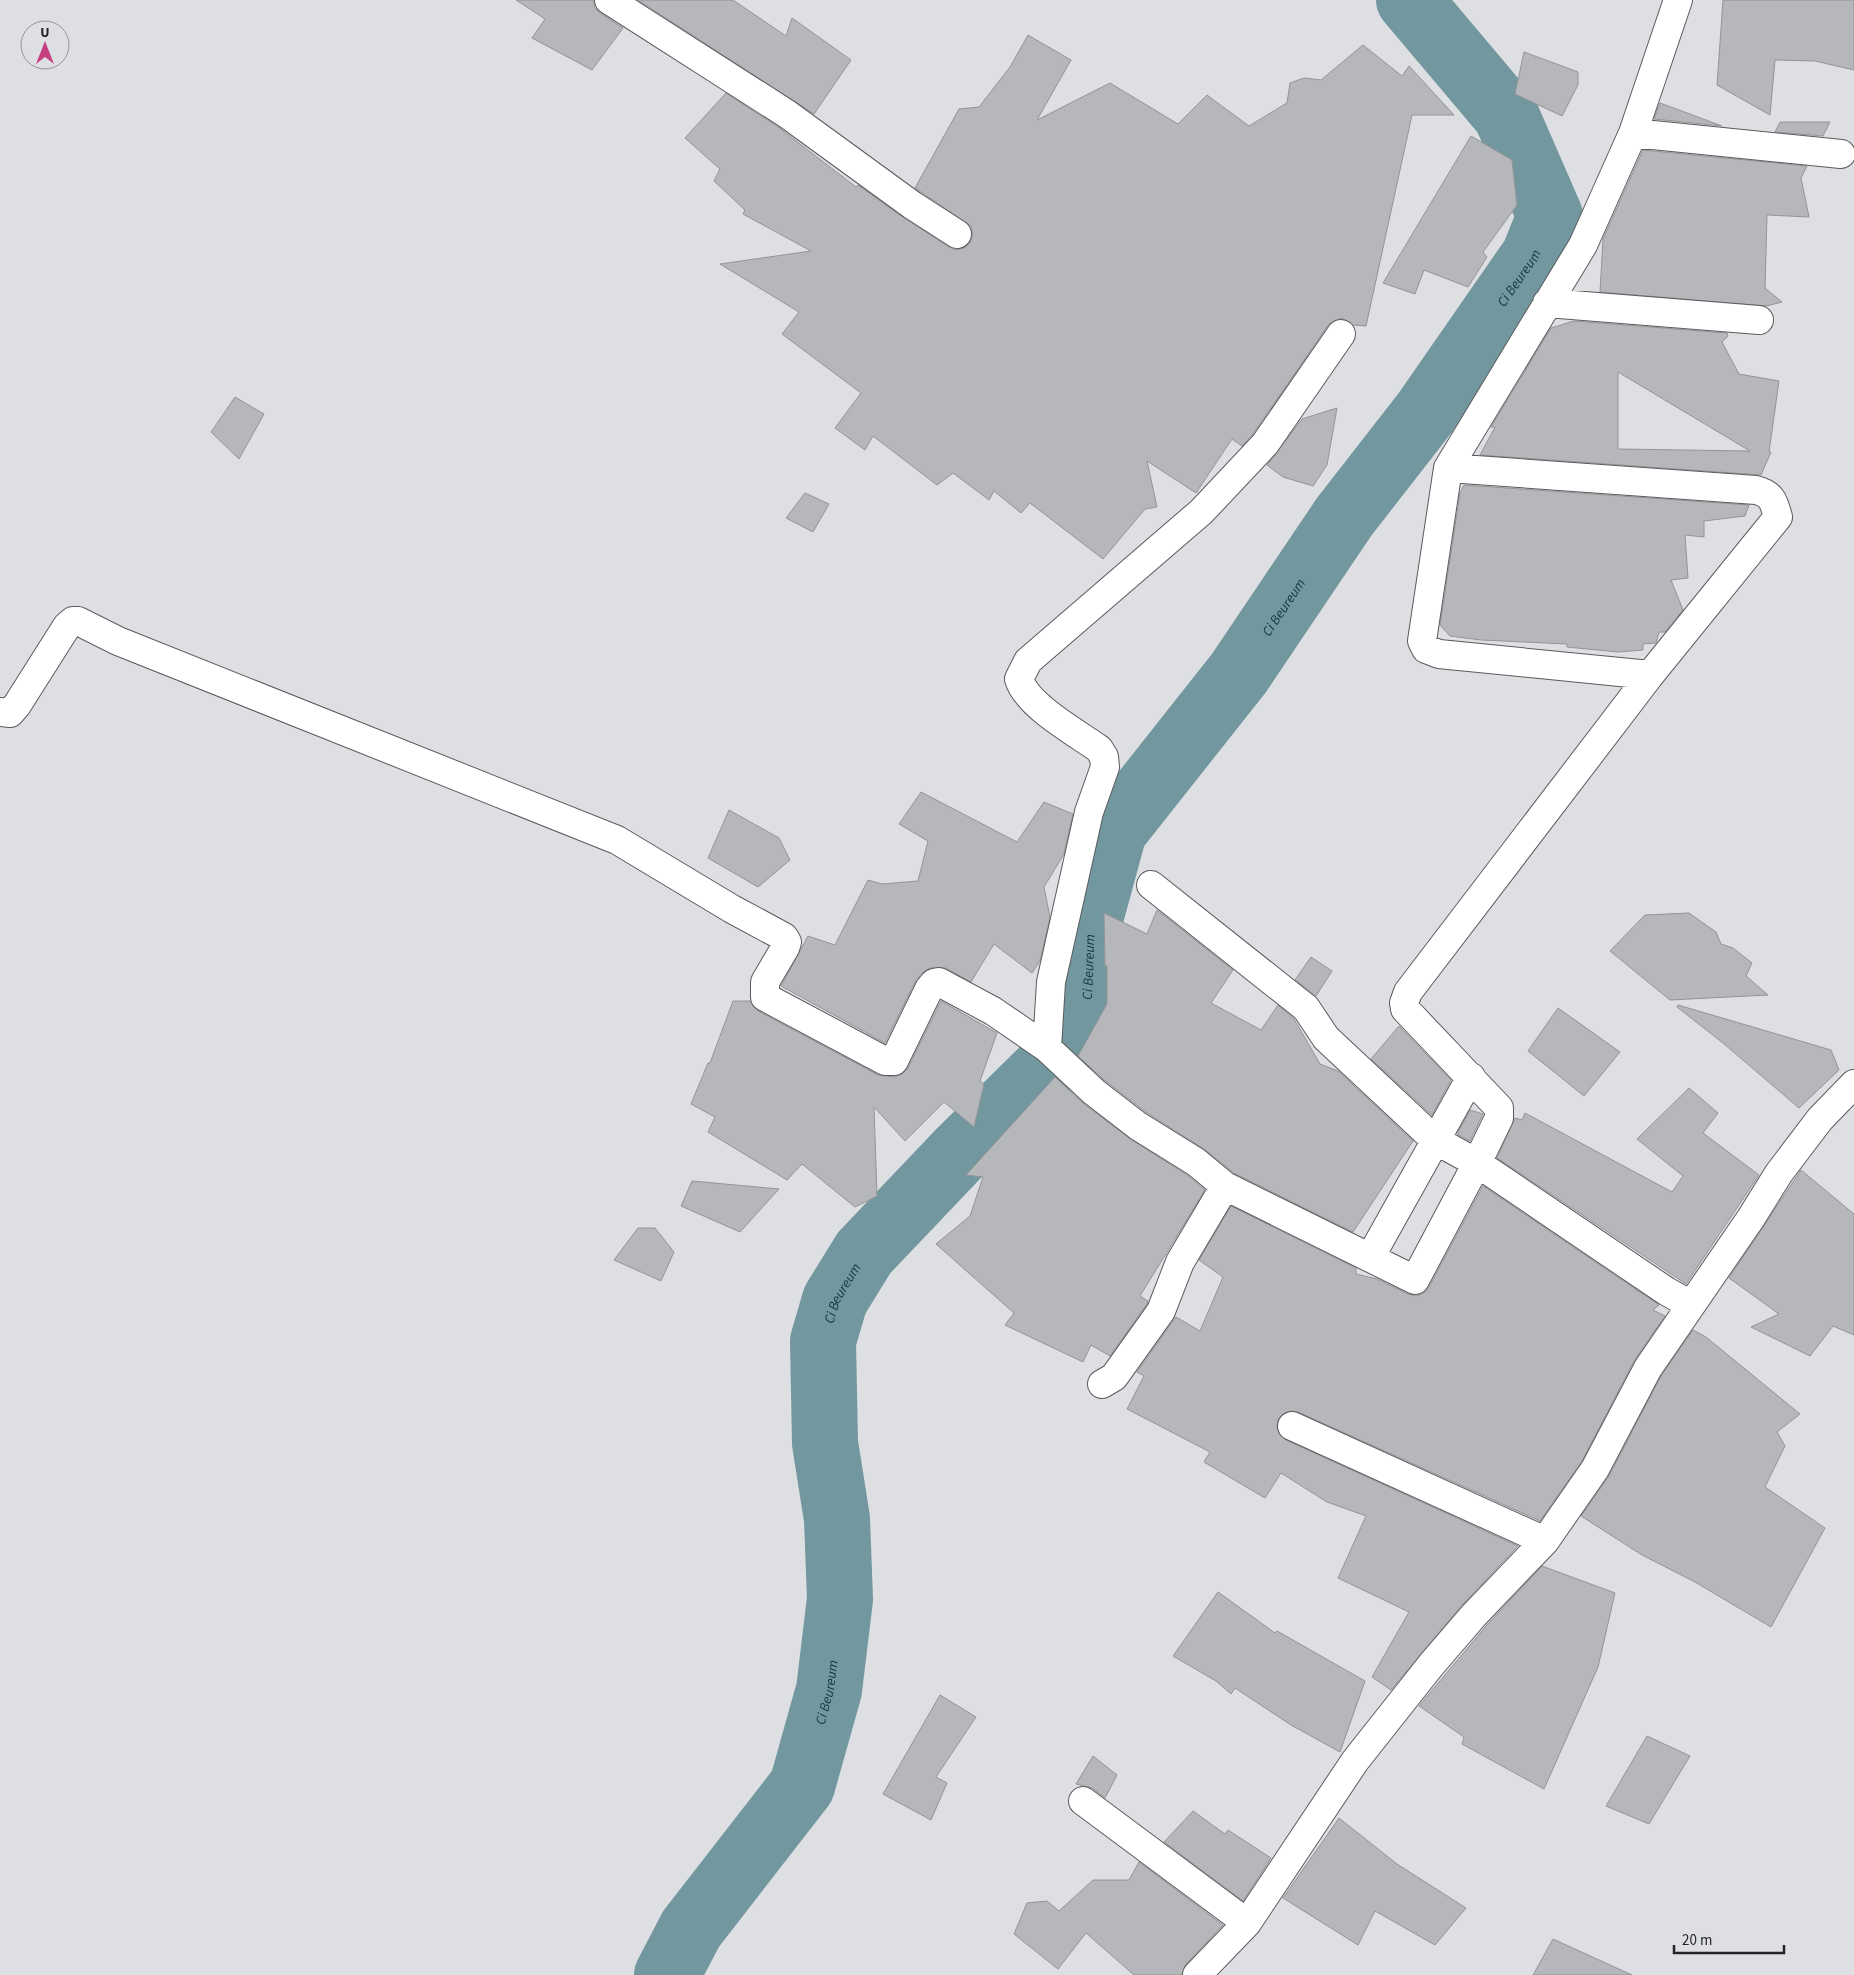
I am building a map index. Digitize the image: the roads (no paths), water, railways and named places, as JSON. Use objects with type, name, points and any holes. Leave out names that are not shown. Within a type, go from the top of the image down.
[{"type":"street","points":[[609,0],[786,114],[912,205],[957,234]]},
{"type":"street","points":[[1650,675],[1439,654],[1426,649],[1422,641],[1448,468],[1582,244],[1633,133],[1678,0]]},
{"type":"street","points":[[1633,133],[1841,154]]},
{"type":"street","points":[[1546,303],[1759,320]]},
{"type":"street","points":[[1049,1051],[1051,982],[1089,812],[1105,767],[1104,758],[1099,749],[1037,704],[1024,691],[1019,679],[1028,662],[1201,512],[1240,472],[1265,444],[1341,334]]},
{"type":"street","points":[[0,712],[10,713],[17,706],[67,626],[73,621],[78,621],[118,641],[617,840],[732,909],[784,937],[786,942],[785,948],[765,982],[764,997],[885,1061],[894,1061],[929,988],[937,982],[993,1011],[1049,1051],[1094,1092],[1138,1126],[1196,1162],[1225,1186],[1371,1256],[1414,1280],[1478,1163],[1500,1118],[1500,1108],[1405,1009],[1404,1003],[1408,992],[1650,675],[1778,517],[1774,502],[1767,493],[1756,490],[1448,468]]},
{"type":"street","points":[[1151,885],[1306,1008],[1326,1038],[1435,1140],[1478,1163],[1666,1291],[1691,1305]]},
{"type":"street","points":[[1371,1256],[1471,1077]]},
{"type":"street","points":[[1212,1971],[1247,1923],[1355,1761],[1431,1665],[1474,1615],[1545,1541],[1595,1469],[1648,1368],[1779,1173],[1820,1119],[1854,1084]]},
{"type":"street","points":[[1102,1384],[1114,1377],[1161,1311],[1180,1262],[1225,1186]]},
{"type":"street","points":[[1292,1426],[1545,1541]]},
{"type":"street","points":[[1084,1801],[1247,1923]]},
{"type":"waterway","name":"Ci Beureum","points":[[667,1975],[691,1929],[802,1786],[829,1690],[840,1599],[837,1519],[825,1443],[823,1341],[835,1300],[864,1253],[961,1151],[1071,1043],[1087,996],[1090,919],[1114,831],[1239,673],[1344,517],[1425,413],[1534,256],[1550,216],[1506,115],[1409,0]]}]
